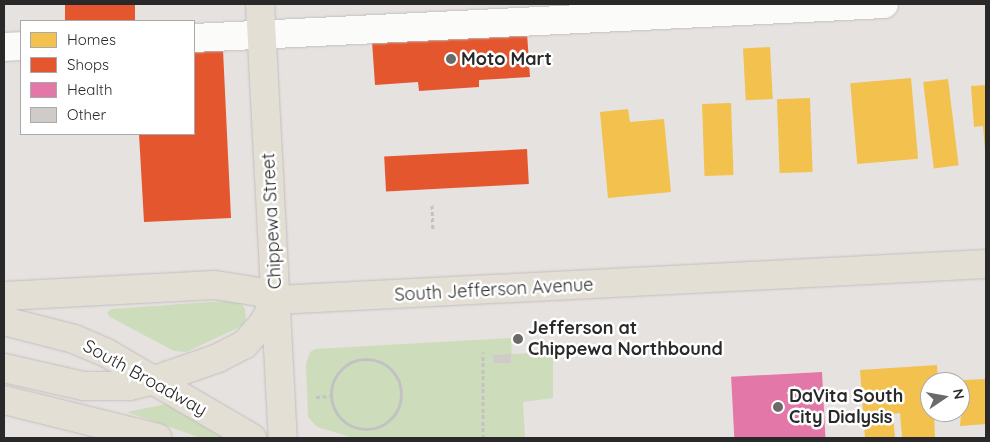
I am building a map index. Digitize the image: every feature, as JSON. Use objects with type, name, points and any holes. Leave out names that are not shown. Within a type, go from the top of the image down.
[{"type":"main road","name":"Chippewa Street","points":[[260,4],[283,438]]},
{"type":"main road","name":"South Jefferson Avenue","points":[[4,296],[215,285],[259,292],[276,300],[986,264]]},
{"type":"main road","points":[[4,368],[83,386],[129,386],[155,380],[218,358],[244,345],[263,324],[276,300]]},
{"type":"main road","name":"South Broadway","points":[[4,321],[74,339],[155,380],[252,438]]},
{"type":"main road","points":[[4,400],[158,438]]},
{"type":"lane","points":[[195,38],[884,4]]},
{"type":"lane","points":[[4,47],[20,46]]},
{"type":"path","points":[[432,205],[433,230]]},
{"type":"path","points":[[483,438],[484,352]]},
{"type":"path","points":[[365,358],[388,366],[401,387],[397,411],[389,421],[367,430],[344,423],[332,405],[330,396],[332,383],[340,369],[354,360],[365,358]]},
{"type":"path","points":[[316,397],[330,396]]},
{"type":"green space","points":[[238,300],[245,309],[246,321],[242,326],[186,352],[174,351],[110,317],[107,313],[111,309]]},
{"type":"green space","points":[[511,338],[512,354],[553,352],[553,398],[523,402],[525,438],[354,438],[317,427],[308,417],[306,364],[310,352],[315,349]]},
{"type":"green space","points":[[166,404],[231,438],[201,438],[127,412]]},
{"type":"building: Homes","points":[[770,47],[773,99],[746,100],[743,48]]},
{"type":"building: Homes","points":[[911,78],[918,159],[857,164],[850,83]]},
{"type":"building: Homes","points":[[948,79],[959,165],[934,168],[923,82]]},
{"type":"building: Homes","points":[[986,85],[985,150],[983,126],[974,127],[971,86]]},
{"type":"building: Homes","points":[[810,98],[813,172],[780,173],[777,99]]},
{"type":"building: Homes","points":[[731,103],[734,175],[705,176],[702,104]]},
{"type":"building: Homes","points":[[628,109],[630,122],[664,119],[671,192],[608,198],[600,112]]},
{"type":"building: Homes","points":[[937,365],[937,372],[920,372],[920,422],[934,422],[935,438],[902,438],[900,413],[893,414],[895,438],[865,438],[860,370]]},
{"type":"building: Homes","points":[[986,379],[986,424],[960,426],[960,422],[970,422],[970,380]]},
{"type":"building: Shops","points":[[65,4],[135,4],[135,20],[65,20]]},
{"type":"building: Shops","name":"Moto Mart","points":[[527,33],[530,77],[479,80],[479,87],[419,91],[418,82],[375,85],[372,41]]},
{"type":"building: Shops","points":[[223,50],[231,218],[144,222],[139,135],[195,135],[195,51]]},
{"type":"building: Shops","points":[[527,149],[529,184],[386,191],[384,156]]},
{"type":"building: Health","name":"DaVita South City Dialysis","points":[[822,372],[825,438],[734,438],[731,377]]},
{"type":"building: Other","points":[[511,354],[511,363],[494,363],[493,355]]},
{"type":"place","name":"Moto Mart","points":[[451,59]]},
{"type":"place","name":"Jefferson at Chippewa Northbound","points":[[518,339]]},
{"type":"place","name":"DaVita South City Dialysis","points":[[778,407]]}]
